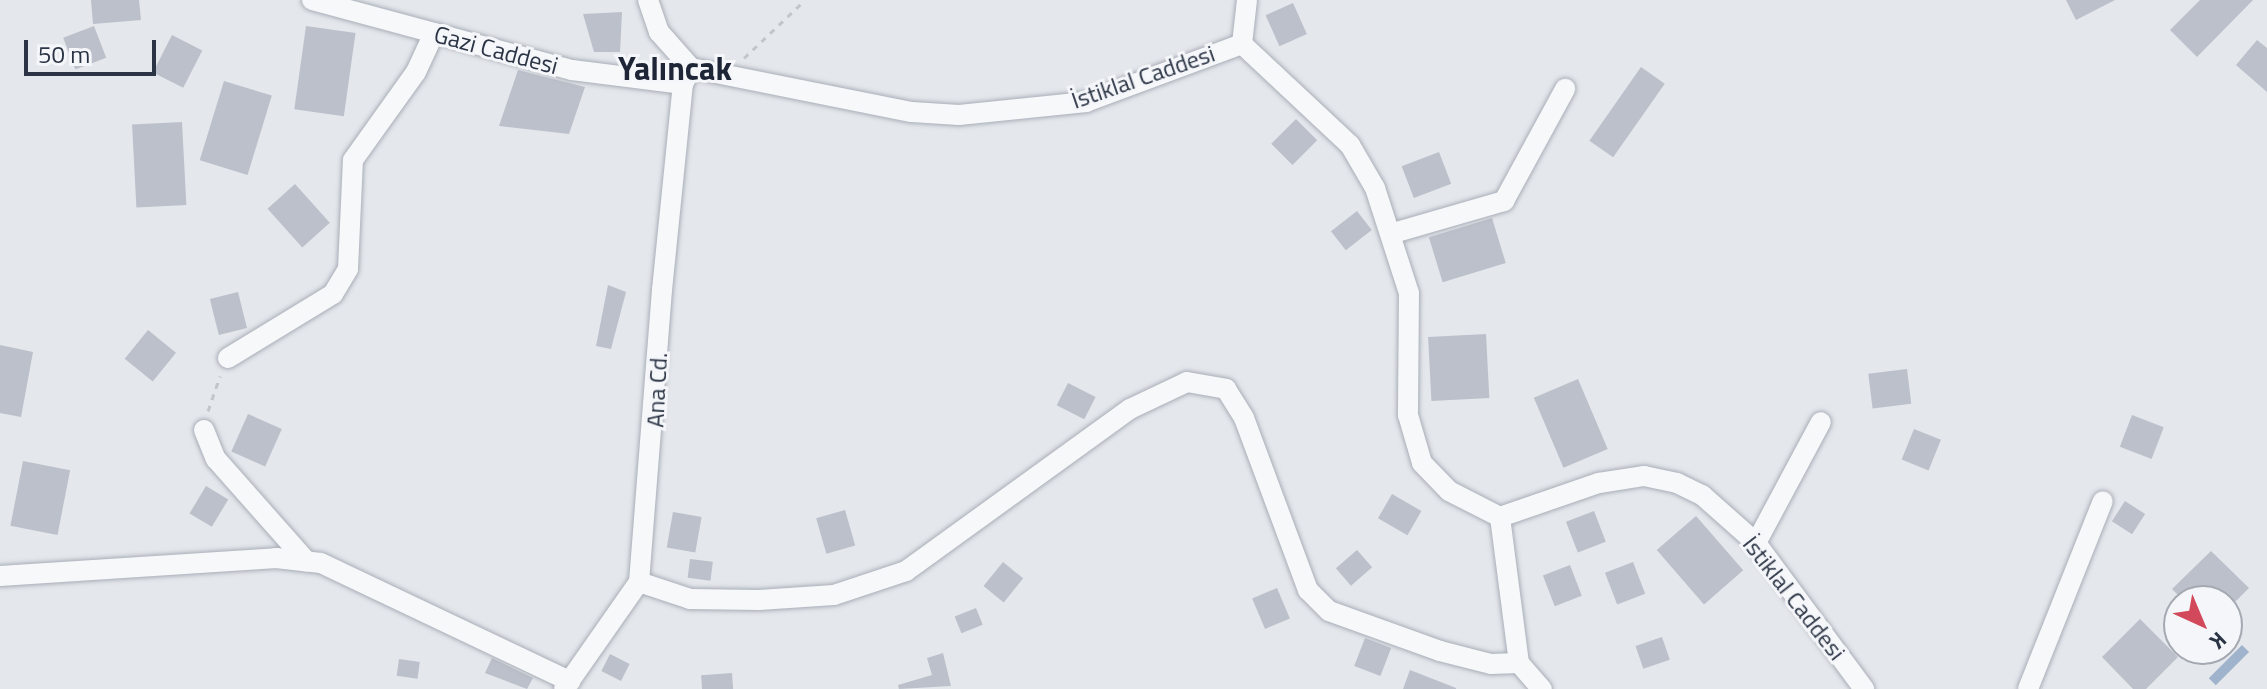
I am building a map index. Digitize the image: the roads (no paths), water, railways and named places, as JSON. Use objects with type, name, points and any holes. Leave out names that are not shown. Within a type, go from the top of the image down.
[{"type":"street","name":"Gazi Caddesi","points":[[312,0],[572,70],[725,76]]},
{"type":"street","points":[[648,0],[659,32],[687,76]]},
{"type":"street","points":[[1242,44],[1247,0]]},
{"type":"street","points":[[228,358],[333,294],[348,269],[353,160],[416,72],[434,33]]},
{"type":"street","name":"İstiklal Caddesi","points":[[725,76],[912,112],[959,115],[1086,102],[1242,44],[1350,145],[1393,233],[1409,293],[1408,415],[1422,463],[1449,491],[1500,517],[1599,483],[1644,476],[1677,483],[1702,495],[1756,543],[1864,689]]},
{"type":"street","name":"Ana Cd.","points":[[567,685],[639,582],[687,76]]},
{"type":"street","points":[[1393,233],[1504,201],[1565,89]]},
{"type":"street","points":[[639,582],[690,599],[759,600],[834,595],[906,571],[1130,409],[1187,382],[1226,389],[1308,590],[1329,611],[1440,651],[1491,664],[1519,663]]},
{"type":"street","points":[[1756,543],[1821,422]]},
{"type":"street","points":[[204,430],[216,459],[307,562]]},
{"type":"street","points":[[2028,689],[2103,501]]},
{"type":"street","points":[[1500,517],[1519,663],[1542,689]]},
{"type":"street","points":[[0,576],[276,558],[307,562],[352,577],[567,685]]},
{"type":"water","points":[[2222,665],[2236,665],[2216,685],[2209,678]]},
{"type":"district","name":"Yalıncak","points":[[675,68]]}]
